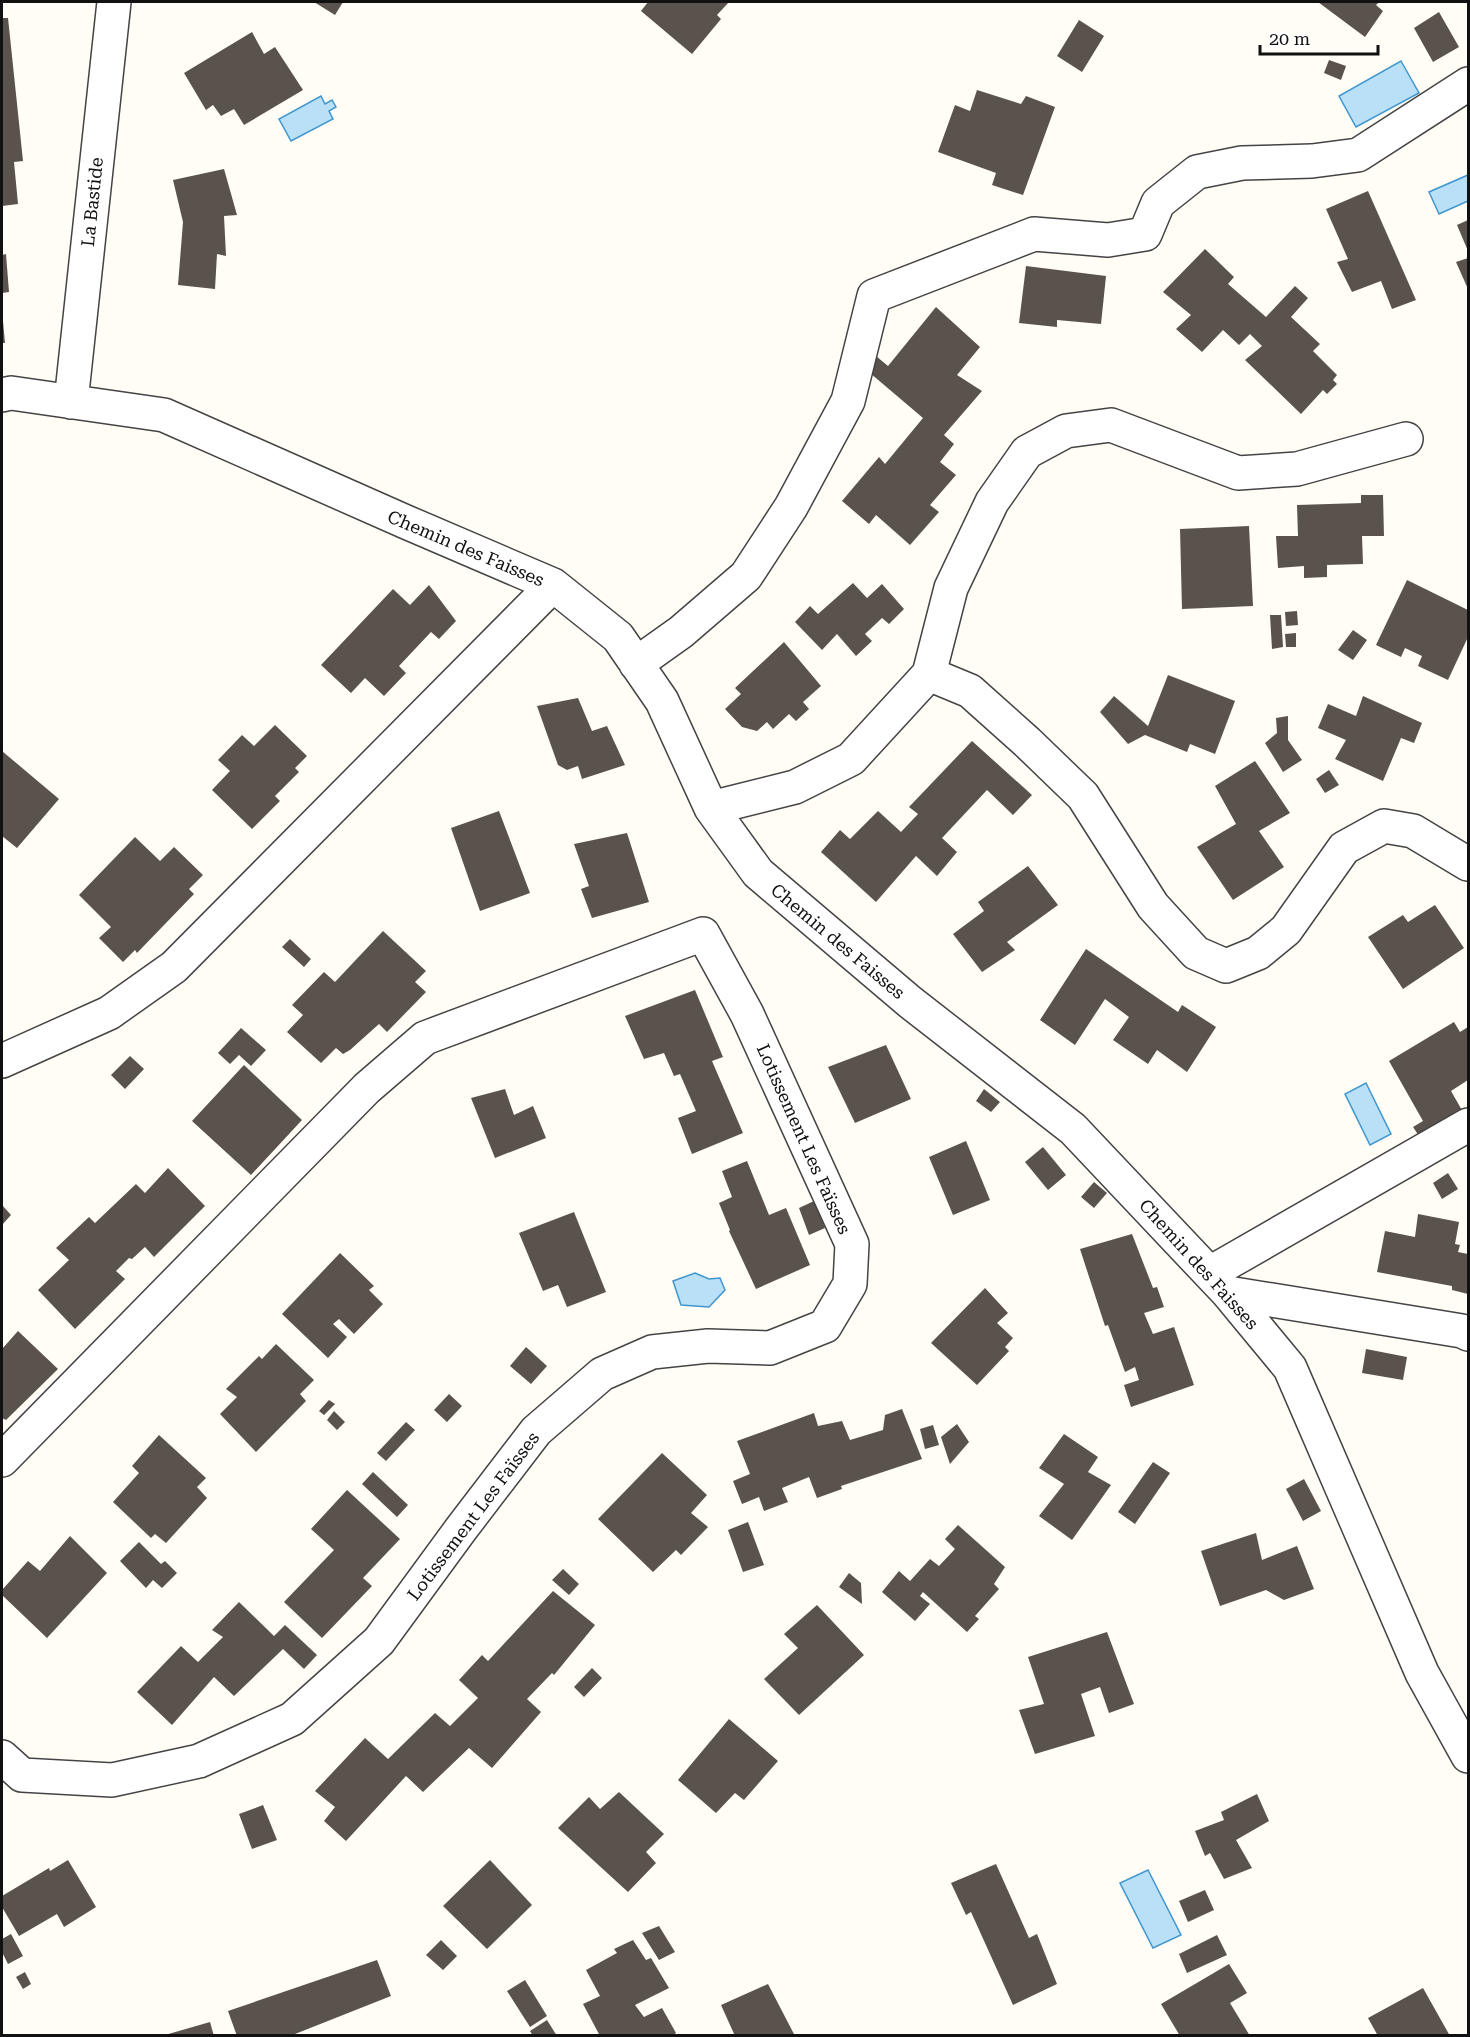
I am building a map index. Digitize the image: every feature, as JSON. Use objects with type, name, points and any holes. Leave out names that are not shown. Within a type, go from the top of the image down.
[{"type":"street","name":"La Bastide","points":[[71,402],[114,2]]},
{"type":"street","points":[[636,664],[681,632],[746,576],[791,507],[848,401],[874,296],[1034,234],[1108,240],[1144,234],[1158,203],[1197,172],[1242,163],[1312,161],[1358,155],[1468,84]]},
{"type":"street","name":"Chemin des Faisses","points":[[2,395],[11,393],[165,415],[553,585],[618,637],[662,701],[711,808],[758,873],[910,1002],[1073,1129],[1219,1283],[1290,1368],[1422,1673],[1468,1756]]},
{"type":"street","points":[[711,808],[795,787],[851,759],[928,674],[951,588],[992,502],[1027,452],[1066,431],[1110,425],[1238,473],[1297,469],[1406,439]]},
{"type":"street","points":[[2,1062],[109,1013],[174,968],[553,585]]},
{"type":"street","points":[[928,674],[970,691],[1083,796],[1153,906],[1196,953],[1226,966],[1258,953],[1286,930],[1344,848],[1384,826],[1413,831],[1468,864]]},
{"type":"street","name":"Lotissement Les Faïsses","points":[[2,1460],[367,1088],[425,1038],[703,934],[747,1014],[852,1244],[850,1284],[825,1326],[770,1348],[708,1346],[652,1352],[603,1374],[536,1431],[379,1641],[292,1719],[199,1761],[112,1780],[22,1775],[6,1768]]},
{"type":"street","points":[[1219,1283],[1468,1125]]},
{"type":"street","points":[[1219,1283],[1468,1334]]},
{"type":"water","points":[[1401,61],[1419,93],[1356,127],[1339,96]]},
{"type":"water","points":[[321,96],[325,104],[332,100],[336,107],[329,111],[333,119],[291,141],[279,119]]},
{"type":"water","points":[[1468,175],[1468,201],[1439,214],[1429,192]]},
{"type":"water","points":[[1366,1083],[1391,1134],[1370,1145],[1345,1094]]},
{"type":"water","points":[[695,1273],[709,1279],[720,1278],[725,1290],[709,1307],[681,1305],[673,1281]]},
{"type":"water","points":[[1148,1870],[1181,1935],[1153,1948],[1120,1883]]},
{"type":"building","points":[[314,2],[343,2],[335,15]]},
{"type":"building","points":[[648,2],[729,2],[717,15],[721,19],[692,54],[641,11]]},
{"type":"building","points":[[1318,2],[1379,2],[1376,5],[1383,11],[1365,37]]},
{"type":"building","points":[[1439,12],[1459,47],[1433,62],[1414,28]]},
{"type":"building","points":[[2,18],[8,18],[23,161],[14,162],[18,204],[2,206]]},
{"type":"building","points":[[1079,20],[1104,36],[1082,72],[1057,56]]},
{"type":"building","points":[[252,32],[264,54],[275,47],[303,90],[244,125],[234,109],[221,116],[213,105],[206,110],[184,73]]},
{"type":"building","points":[[1329,60],[1346,66],[1341,80],[1324,73]]},
{"type":"building","points":[[977,90],[1021,104],[1026,96],[1055,107],[1023,195],[992,185],[996,173],[938,152],[955,105],[970,111]]},
{"type":"building","points":[[224,169],[237,215],[224,216],[226,256],[217,254],[215,289],[178,285],[183,222],[173,180]]},
{"type":"building","points":[[1368,191],[1416,300],[1392,309],[1381,281],[1352,292],[1337,262],[1348,259],[1326,209]]},
{"type":"building","points":[[1468,220],[1468,251],[1457,225]]},
{"type":"building","points":[[1205,249],[1234,277],[1228,284],[1266,317],[1295,286],[1308,298],[1291,317],[1320,344],[1313,351],[1337,375],[1333,380],[1337,384],[1327,394],[1323,390],[1301,414],[1245,360],[1262,346],[1250,334],[1239,345],[1223,330],[1202,352],[1176,329],[1191,315],[1163,292]]},
{"type":"building","points":[[6,254],[9,292],[2,293],[2,255]]},
{"type":"building","points":[[1468,258],[1468,289],[1456,262]]},
{"type":"building","points":[[1026,266],[1106,276],[1101,324],[1057,320],[1057,327],[1019,323]]},
{"type":"building","points":[[936,307],[980,347],[957,375],[982,391],[944,435],[954,444],[940,462],[956,475],[930,505],[939,512],[910,545],[876,515],[869,524],[842,501],[879,457],[885,464],[923,418],[870,373],[876,356],[888,366]]},
{"type":"building","points":[[3,321],[5,343],[2,343]]},
{"type":"building","points":[[1361,495],[1383,495],[1384,536],[1362,536],[1363,564],[1327,565],[1327,577],[1304,578],[1304,566],[1278,568],[1276,536],[1298,536],[1297,505],[1361,503]]},
{"type":"building","points":[[1249,526],[1253,606],[1182,609],[1180,529]]},
{"type":"building","points":[[1407,580],[1468,610],[1468,637],[1448,680],[1418,666],[1422,656],[1405,648],[1401,657],[1376,645]]},
{"type":"building","points":[[853,583],[867,598],[882,584],[904,609],[889,624],[882,618],[865,634],[872,641],[856,656],[837,634],[822,650],[795,622],[810,606],[818,614]]},
{"type":"building","points":[[429,585],[456,621],[439,639],[431,632],[399,666],[406,673],[384,696],[365,678],[351,693],[321,665],[393,589],[410,605]]},
{"type":"building","points":[[1297,611],[1298,625],[1286,626],[1285,612]]},
{"type":"building","points":[[1270,615],[1281,615],[1283,647],[1272,649]]},
{"type":"building","points":[[1353,630],[1367,640],[1353,660],[1338,650]]},
{"type":"building","points":[[1296,633],[1296,647],[1286,647],[1285,634]]},
{"type":"building","points":[[784,642],[821,686],[803,702],[809,709],[796,721],[789,714],[773,729],[767,722],[757,731],[742,727],[725,709],[741,694],[735,688]]},
{"type":"building","points":[[1168,675],[1235,701],[1215,754],[1190,744],[1187,752],[1145,735],[1128,744],[1100,712],[1114,696],[1148,726]]},
{"type":"building","points":[[1363,696],[1422,723],[1414,743],[1401,738],[1383,781],[1335,759],[1346,740],[1318,728],[1328,704],[1356,716]]},
{"type":"building","points":[[578,698],[592,731],[607,726],[625,765],[582,779],[578,766],[567,770],[558,765],[537,706]]},
{"type":"building","points":[[1288,716],[1288,740],[1302,760],[1283,772],[1265,743],[1277,733],[1276,718]]},
{"type":"building","points":[[275,725],[307,756],[295,768],[299,772],[275,796],[280,801],[252,829],[212,790],[230,771],[218,760],[242,735],[254,746]]},
{"type":"building","points":[[972,741],[1032,795],[1013,815],[987,790],[942,838],[957,852],[937,876],[916,856],[876,902],[821,852],[840,830],[850,839],[878,811],[901,832],[918,814],[909,807]]},
{"type":"building","points":[[2,751],[59,799],[17,848],[2,836]]},
{"type":"building","points":[[1255,761],[1290,813],[1259,831],[1284,867],[1233,900],[1197,847],[1236,824],[1215,786]]},
{"type":"building","points":[[1329,770],[1339,785],[1325,793],[1316,779]]},
{"type":"building","points":[[499,811],[530,893],[480,911],[451,828]]},
{"type":"building","points":[[627,833],[649,902],[592,918],[581,889],[589,886],[574,844]]},
{"type":"building","points":[[135,837],[160,861],[174,847],[203,875],[189,889],[194,894],[137,953],[135,950],[123,962],[99,938],[111,927],[79,895]]},
{"type":"building","points":[[1028,866],[1058,905],[1007,942],[1015,950],[982,972],[953,934],[984,911],[978,902]]},
{"type":"building","points":[[1435,905],[1464,948],[1403,989],[1368,937],[1403,915],[1408,922]]},
{"type":"building","points":[[383,931],[426,971],[415,982],[426,992],[387,1032],[379,1024],[350,1050],[343,1054],[336,1048],[321,1063],[287,1032],[303,1015],[292,1005],[324,972],[335,982]]},
{"type":"building","points":[[290,939],[311,959],[304,967],[282,947]]},
{"type":"building","points":[[1086,949],[1178,1012],[1182,1005],[1216,1027],[1187,1072],[1157,1050],[1148,1064],[1113,1040],[1129,1017],[1105,999],[1075,1045],[1040,1020]]},
{"type":"building","points":[[695,990],[723,1057],[712,1061],[743,1133],[692,1154],[678,1118],[696,1111],[680,1074],[674,1076],[664,1053],[644,1059],[625,1016]]},
{"type":"building","points":[[1454,1022],[1460,1032],[1468,1027],[1468,1080],[1451,1091],[1463,1112],[1419,1136],[1413,1127],[1423,1121],[1389,1061]]},
{"type":"building","points":[[241,1028],[266,1050],[251,1066],[239,1055],[230,1064],[218,1053]]},
{"type":"building","points":[[886,1045],[911,1099],[855,1123],[828,1067]]},
{"type":"building","points":[[130,1056],[144,1069],[125,1089],[111,1075]]},
{"type":"building","points":[[244,1065],[302,1120],[251,1175],[192,1121]]},
{"type":"building","points":[[505,1089],[514,1115],[533,1106],[546,1138],[495,1158],[471,1098]]},
{"type":"building","points":[[984,1089],[1000,1102],[991,1112],[976,1101]]},
{"type":"building","points":[[966,1141],[990,1200],[953,1215],[929,1157]]},
{"type":"building","points":[[1043,1147],[1066,1175],[1048,1190],[1025,1162]]},
{"type":"building","points":[[747,1161],[769,1215],[786,1208],[810,1265],[756,1289],[729,1231],[719,1203],[732,1197],[722,1171]]},
{"type":"building","points":[[168,1168],[205,1206],[154,1257],[145,1247],[132,1259],[129,1258],[116,1271],[125,1279],[75,1329],[38,1290],[69,1260],[56,1248],[89,1217],[95,1223],[136,1184],[145,1193]]},
{"type":"building","points":[[1448,1173],[1458,1189],[1442,1199],[1433,1183]]},
{"type":"building","points":[[1094,1182],[1107,1193],[1094,1208],[1081,1197]]},
{"type":"building","points":[[814,1201],[825,1228],[809,1235],[799,1208]]},
{"type":"building","points":[[2,1205],[11,1215],[2,1225]]},
{"type":"building","points":[[574,1212],[606,1292],[567,1307],[558,1285],[543,1291],[519,1233]]},
{"type":"building","points":[[1418,1214],[1459,1222],[1455,1244],[1460,1245],[1458,1252],[1468,1254],[1468,1294],[1452,1290],[1452,1286],[1377,1272],[1385,1231],[1415,1237]]},
{"type":"building","points":[[1132,1234],[1153,1288],[1157,1287],[1164,1307],[1144,1313],[1153,1334],[1174,1327],[1194,1385],[1131,1407],[1124,1385],[1139,1380],[1135,1367],[1125,1372],[1108,1325],[1105,1326],[1080,1249]]},
{"type":"building","points":[[340,1253],[374,1286],[369,1290],[383,1304],[354,1334],[339,1319],[333,1324],[347,1337],[328,1358],[282,1314]]},
{"type":"building","points":[[985,1288],[1008,1313],[997,1323],[1013,1338],[1005,1347],[1009,1351],[977,1385],[931,1343]]},
{"type":"building","points":[[18,1331],[58,1369],[6,1420],[2,1418],[2,1349]]},
{"type":"building","points":[[276,1344],[314,1380],[300,1394],[306,1401],[256,1452],[220,1414],[237,1397],[226,1389],[259,1356],[262,1359]]},
{"type":"building","points":[[526,1347],[547,1366],[531,1384],[510,1366]]},
{"type":"building","points":[[1366,1349],[1407,1357],[1403,1380],[1362,1373]]},
{"type":"building","points":[[449,1394],[462,1406],[447,1422],[434,1410]]},
{"type":"building","points":[[329,1400],[335,1404],[324,1415],[319,1411]]},
{"type":"building","points":[[902,1409],[922,1459],[841,1486],[842,1489],[817,1498],[809,1477],[782,1488],[788,1502],[764,1511],[759,1497],[742,1504],[733,1481],[750,1474],[737,1441],[814,1413],[818,1426],[842,1421],[850,1440],[883,1430],[885,1415]]},
{"type":"building","points":[[334,1411],[345,1422],[337,1430],[327,1420]]},
{"type":"building","points":[[406,1422],[415,1430],[386,1461],[377,1453]]},
{"type":"building","points":[[957,1424],[969,1442],[950,1464],[941,1437]]},
{"type":"building","points":[[933,1425],[939,1445],[925,1449],[920,1429]]},
{"type":"building","points":[[1064,1434],[1098,1457],[1088,1472],[1111,1485],[1072,1540],[1039,1516],[1064,1484],[1039,1468]]},
{"type":"building","points":[[159,1435],[206,1478],[197,1487],[207,1498],[166,1543],[155,1534],[151,1538],[113,1502],[139,1473],[132,1466]]},
{"type":"building","points":[[662,1453],[707,1495],[691,1513],[708,1527],[681,1555],[676,1550],[653,1572],[598,1519]]},
{"type":"building","points":[[1153,1462],[1170,1473],[1135,1524],[1118,1512]]},
{"type":"building","points":[[373,1472],[408,1505],[397,1517],[362,1484]]},
{"type":"building","points":[[1304,1479],[1321,1511],[1303,1521],[1286,1489]]},
{"type":"building","points":[[347,1490],[400,1539],[363,1578],[372,1586],[322,1638],[284,1602],[334,1550],[311,1529]]},
{"type":"building","points":[[748,1522],[764,1565],[743,1572],[728,1530]]},
{"type":"building","points":[[958,1525],[1005,1567],[994,1584],[999,1589],[975,1616],[979,1619],[967,1632],[923,1592],[920,1596],[930,1604],[915,1621],[882,1592],[899,1571],[910,1581],[930,1559],[939,1566],[955,1549],[945,1539]]},
{"type":"building","points":[[1256,1533],[1262,1560],[1297,1546],[1314,1589],[1284,1600],[1266,1590],[1220,1606],[1201,1551]]},
{"type":"building","points":[[70,1536],[107,1573],[47,1638],[2,1595],[2,1590],[28,1561],[40,1571]]},
{"type":"building","points":[[139,1542],[161,1564],[165,1561],[177,1573],[162,1588],[153,1580],[146,1588],[120,1561]]},
{"type":"building","points":[[563,1569],[579,1584],[569,1595],[552,1580]]},
{"type":"building","points":[[849,1573],[861,1583],[862,1604],[839,1587]]},
{"type":"building","points":[[553,1591],[595,1625],[554,1675],[552,1673],[527,1699],[541,1712],[492,1768],[469,1748],[423,1792],[406,1776],[346,1841],[324,1821],[335,1807],[315,1791],[365,1738],[388,1759],[435,1713],[450,1726],[478,1698],[459,1680],[482,1655],[488,1661]]},
{"type":"building","points":[[239,1602],[274,1636],[285,1625],[317,1655],[304,1669],[283,1649],[234,1696],[214,1677],[172,1725],[137,1692],[181,1646],[198,1662],[223,1637],[212,1630]]},
{"type":"building","points":[[817,1605],[864,1655],[799,1715],[764,1679],[798,1648],[784,1634]]},
{"type":"building","points":[[1107,1632],[1134,1704],[1109,1713],[1100,1687],[1081,1694],[1095,1736],[1035,1754],[1019,1710],[1044,1704],[1028,1657]]},
{"type":"building","points":[[592,1668],[602,1678],[584,1697],[574,1687]]},
{"type":"building","points":[[729,1719],[778,1761],[744,1800],[735,1793],[716,1813],[678,1780]]},
{"type":"building","points":[[619,1792],[664,1834],[646,1852],[656,1863],[628,1892],[558,1828],[589,1797],[600,1809]]},
{"type":"building","points":[[1257,1794],[1269,1821],[1236,1840],[1252,1868],[1224,1879],[1210,1853],[1205,1856],[1195,1831],[1224,1820],[1221,1812]]},
{"type":"building","points":[[263,1805],[277,1840],[252,1849],[239,1814]]},
{"type":"building","points":[[68,1860],[96,1907],[64,1927],[57,1914],[19,1936],[2,1907],[2,1896],[49,1868],[50,1871]]},
{"type":"building","points":[[490,1860],[532,1905],[487,1949],[443,1906]]},
{"type":"building","points":[[996,1864],[1029,1938],[1037,1934],[1057,1984],[1013,2005],[971,1912],[966,1915],[951,1883]]},
{"type":"building","points":[[1205,1890],[1214,1910],[1188,1922],[1179,1901]]},
{"type":"building","points":[[659,1926],[675,1952],[659,1960],[642,1933]]},
{"type":"building","points":[[11,1934],[23,1956],[8,1964],[2,1952],[2,1939]]},
{"type":"building","points":[[1217,1935],[1227,1955],[1187,1973],[1179,1954]]},
{"type":"building","points":[[441,1940],[457,1956],[443,1970],[426,1955]]},
{"type":"building","points":[[633,1940],[646,1960],[651,1958],[669,1988],[635,2005],[644,2017],[662,2008],[676,2033],[672,2036],[600,2036],[583,2004],[600,1996],[586,1970],[617,1953],[614,1949]]},
{"type":"building","points":[[377,1960],[391,1996],[290,2036],[237,2036],[228,2011]]},
{"type":"building","points":[[1229,1964],[1247,1993],[1230,2003],[1250,2036],[1180,2036],[1161,2004]]},
{"type":"building","points":[[25,1972],[31,1984],[23,1989],[16,1977]]},
{"type":"building","points":[[525,1980],[547,2016],[530,2027],[507,1991]]},
{"type":"building","points":[[768,1984],[795,2036],[735,2036],[721,2005]]},
{"type":"building","points":[[1423,1988],[1450,2036],[1378,2036],[1368,2018]]},
{"type":"building","points":[[547,2020],[557,2036],[533,2036],[530,2031]]},
{"type":"building","points":[[210,2022],[214,2036],[165,2035]]}]
